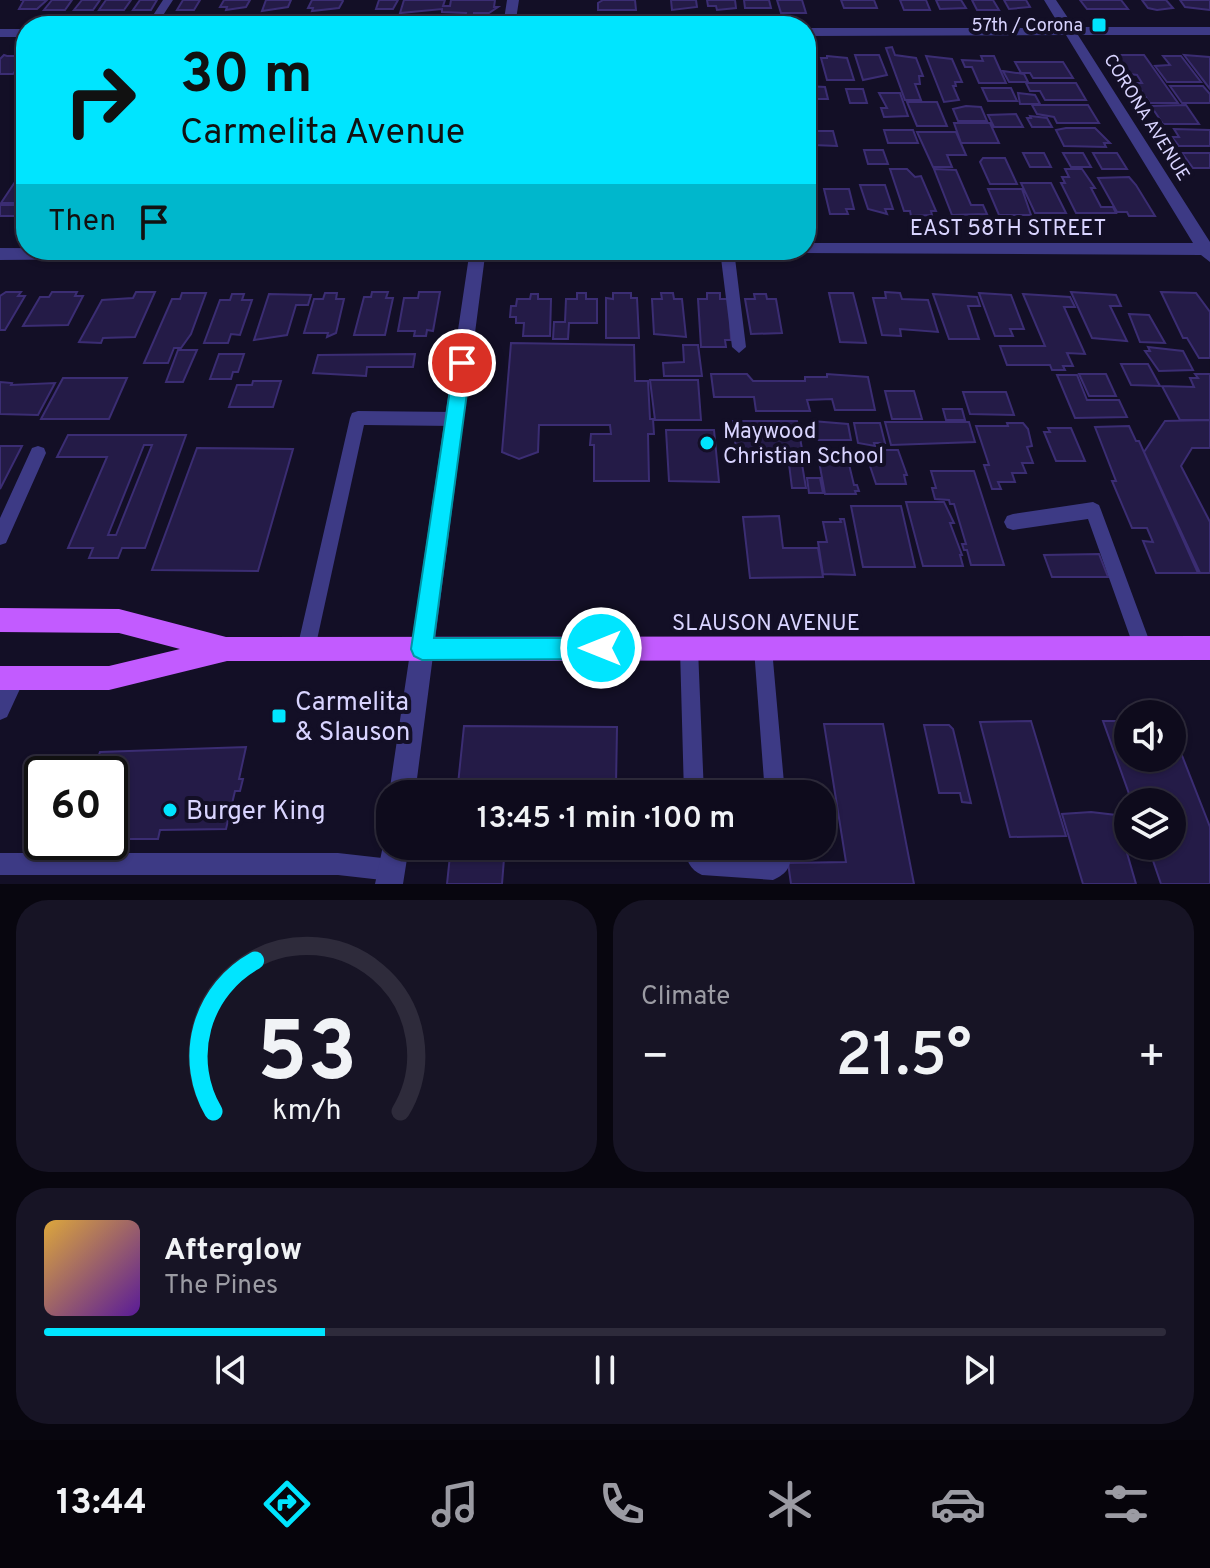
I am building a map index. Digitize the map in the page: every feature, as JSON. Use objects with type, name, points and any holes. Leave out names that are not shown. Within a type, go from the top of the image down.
[{"type":"main road","name":"SLAUSON AVENUE","points":[[0,620],[119,621],[227,649]]},
{"type":"main road","name":"SLAUSON AVENUE","points":[[7,678],[109,678],[227,649],[1143,648],[1207,654]]},
{"type":"street","name":"CORONA AVENUE","points":[[1050,0],[1209,251]]},
{"type":"street","points":[[816,32],[1210,31]]},
{"type":"street","name":"EAST 58TH STREET","points":[[816,249],[1209,251]]},
{"type":"street","points":[[404,780],[477,260]]},
{"type":"lane","points":[[728,260],[739,347]]},
{"type":"lane","points":[[306,649],[358,418],[454,419]]},
{"type":"lane","points":[[0,537],[38,453]]},
{"type":"lane","points":[[1013,522],[1093,510],[1143,648]]},
{"type":"lane","points":[[689,649],[694,780]]},
{"type":"lane","points":[[763,649],[774,780]]},
{"type":"lane","points":[[0,710],[7,678]]},
{"type":"lane","points":[[699,860],[702,864],[773,869],[781,860]]},
{"type":"lane","points":[[0,864],[338,864],[392,867]]},
{"type":"building","points":[[24,0],[47,0],[37,9],[19,9]]},
{"type":"building","points":[[52,0],[72,0],[65,10],[44,10]]},
{"type":"building","points":[[82,0],[100,0],[93,10],[74,10]]},
{"type":"building","points":[[106,0],[131,0],[124,10],[99,10]]},
{"type":"building","points":[[140,0],[157,0],[151,10],[133,10]]},
{"type":"building","points":[[183,0],[200,0],[194,10],[177,10]]},
{"type":"building","points":[[224,0],[250,0],[246,7],[226,10],[227,7],[220,7]]},
{"type":"building","points":[[266,0],[291,0],[288,7],[262,11]]},
{"type":"building","points":[[312,0],[343,1],[339,8],[312,11],[313,8],[308,8]]},
{"type":"building","points":[[379,0],[398,0],[393,9],[376,9]]},
{"type":"building","points":[[404,0],[445,0],[443,6],[450,6],[451,0],[495,0],[494,7],[498,7],[489,13],[474,13],[474,16],[442,12],[442,9],[400,13]]},
{"type":"building","points":[[603,0],[635,0],[636,10],[598,10],[598,3]]},
{"type":"building","points":[[671,0],[696,0],[697,7],[672,10]]},
{"type":"building","points":[[707,0],[735,0],[736,8],[717,10],[716,6],[708,6]]},
{"type":"building","points":[[744,0],[769,0],[771,8],[745,8]]},
{"type":"building","points":[[777,0],[802,0],[806,13],[781,13]]},
{"type":"building","points":[[841,0],[874,0],[877,8],[844,8]]},
{"type":"building","points":[[900,0],[926,0],[930,10],[904,10]]},
{"type":"building","points":[[936,0],[961,0],[966,8],[940,9]]},
{"type":"building","points":[[972,0],[993,0],[999,10],[977,10]]},
{"type":"building","points":[[1004,0],[1026,0],[1030,7],[1009,9]]},
{"type":"building","points":[[1080,0],[1121,0],[1128,9],[1087,9]]},
{"type":"building","points":[[1142,0],[1166,0],[1173,8],[1148,8]]},
{"type":"building","points":[[1180,0],[1210,0],[1210,10],[1185,7]]},
{"type":"building","points":[[892,47],[895,55],[916,58],[923,76],[919,76],[920,84],[915,84],[921,100],[905,100],[886,48]]},
{"type":"building","points":[[4,55],[16,56],[13,74],[0,74],[0,59]]},
{"type":"building","points":[[855,55],[879,55],[887,75],[863,80]]},
{"type":"building","points":[[1117,55],[1144,55],[1178,103],[1150,103],[1136,83],[1142,83],[1137,75],[1130,74]]},
{"type":"building","points":[[1184,55],[1210,57],[1210,89]]},
{"type":"building","points":[[926,56],[952,59],[962,82],[955,82],[956,86],[953,86],[959,100],[944,102]]},
{"type":"building","points":[[981,56],[994,56],[1006,83],[979,83],[972,67],[965,67],[962,60],[983,61]]},
{"type":"building","points":[[1163,56],[1181,56],[1201,82],[1167,82],[1155,66],[1170,65]]},
{"type":"building","points":[[821,58],[847,58],[854,80],[827,80]]},
{"type":"building","points":[[1015,62],[1063,62],[1073,78],[1033,78],[1030,73],[1021,73]]},
{"type":"building","points":[[1003,71],[1024,74],[1028,82],[1009,82]]},
{"type":"building","points":[[1026,83],[1076,83],[1086,100],[1045,100],[1040,91],[1030,91]]},
{"type":"building","points":[[1170,86],[1203,86],[1210,94],[1210,103],[1182,103]]},
{"type":"building","points":[[816,87],[825,87],[828,99],[816,99]]},
{"type":"building","points":[[982,88],[1011,88],[1017,101],[988,101]]},
{"type":"building","points":[[846,89],[863,89],[867,103],[850,103]]},
{"type":"building","points":[[879,93],[900,93],[908,116],[884,117],[881,108],[887,108]]},
{"type":"building","points":[[1018,93],[1035,95],[1040,104],[1020,104]]},
{"type":"building","points":[[907,102],[937,102],[947,126],[917,126]]},
{"type":"building","points":[[1032,105],[1088,105],[1099,123],[1057,123],[1054,117],[1037,114]]},
{"type":"building","points":[[1186,105],[1199,124],[1163,124],[1151,106]]},
{"type":"building","points":[[981,107],[987,121],[958,121],[953,109]]},
{"type":"building","points":[[1016,114],[1023,127],[994,127],[988,115]]},
{"type":"building","points":[[1027,118],[1047,118],[1052,127],[1032,127]]},
{"type":"building","points":[[954,123],[990,123],[999,143],[961,143]]},
{"type":"building","points":[[1095,128],[1110,143],[1104,143],[1106,147],[1064,146],[1056,130]]},
{"type":"building","points":[[1174,129],[1210,130],[1210,146],[1179,146],[1172,137],[1179,137]]},
{"type":"building","points":[[884,130],[913,130],[918,143],[888,143]]},
{"type":"building","points":[[816,131],[833,131],[837,146],[816,145]]},
{"type":"building","points":[[917,132],[956,132],[966,155],[947,155],[952,167],[933,167]]},
{"type":"building","points":[[864,150],[883,150],[888,164],[868,164]]},
{"type":"building","points":[[1023,153],[1044,153],[1051,167],[1030,167]]},
{"type":"building","points":[[1063,153],[1083,153],[1091,167],[1071,167]]},
{"type":"building","points":[[1093,153],[1117,153],[1127,169],[1102,169]]},
{"type":"building","points":[[1182,153],[1210,153],[1210,168],[1193,168]]},
{"type":"building","points":[[983,158],[1005,158],[1017,184],[990,184],[980,162]]},
{"type":"building","points":[[890,169],[907,169],[915,177],[921,176],[936,211],[931,211],[932,215],[911,216],[910,211],[904,211]]},
{"type":"building","points":[[934,169],[956,170],[971,205],[983,205],[987,214],[952,215]]},
{"type":"building","points":[[1065,169],[1082,169],[1095,188],[1091,188],[1101,207],[1113,207],[1116,213],[1076,213],[1061,183],[1065,183],[1062,177],[1069,177]]},
{"type":"building","points":[[1129,177],[1155,216],[1129,216],[1127,212],[1117,212],[1098,178]]},
{"type":"building","points":[[16,180],[16,203],[1,203]]},
{"type":"building","points":[[1021,183],[1051,183],[1066,213],[1035,213]]},
{"type":"building","points":[[860,185],[885,185],[893,209],[885,209],[887,214],[868,209]]},
{"type":"building","points":[[824,189],[849,189],[854,209],[846,209],[848,214],[830,214]]},
{"type":"building","points":[[988,189],[1022,189],[1031,215],[999,215]]},
{"type":"building","points":[[0,205],[16,205],[16,216],[0,216]]},
{"type":"building","points":[[6,292],[21,292],[18,296],[25,296],[5,330],[0,330],[0,296]]},
{"type":"building","points":[[52,292],[77,292],[75,296],[83,296],[68,325],[23,326],[40,297],[49,297]]},
{"type":"building","points":[[136,292],[155,292],[135,337],[103,338],[101,343],[79,342],[102,300],[133,298]]},
{"type":"building","points":[[372,292],[388,292],[386,298],[393,298],[385,335],[354,335],[364,297],[371,297]]},
{"type":"building","points":[[419,292],[440,292],[433,331],[427,330],[426,336],[414,336],[415,331],[398,331],[404,298],[418,298]]},
{"type":"building","points":[[885,292],[900,293],[902,299],[928,300],[938,332],[900,329],[901,336],[882,335],[873,298],[886,298]]},
{"type":"building","points":[[1071,292],[1116,295],[1121,306],[1110,306],[1127,341],[1092,338]]},
{"type":"building","points":[[1161,292],[1196,293],[1210,312],[1210,358],[1199,358],[1187,338],[1183,338]]},
{"type":"building","points":[[182,293],[206,293],[191,334],[181,348],[174,348],[168,363],[144,363],[172,299],[180,299]]},
{"type":"building","points":[[325,293],[337,293],[336,299],[344,299],[336,333],[327,337],[328,333],[304,333],[314,299],[323,299]]},
{"type":"building","points":[[577,293],[586,293],[586,299],[597,299],[597,323],[569,323],[568,339],[553,339],[554,322],[565,322],[566,299],[577,299]]},
{"type":"building","points":[[613,293],[631,293],[631,298],[637,298],[639,338],[606,338],[606,298],[613,299]]},
{"type":"building","points":[[661,293],[673,293],[674,299],[682,299],[686,337],[654,334],[652,299],[662,299]]},
{"type":"building","points":[[707,293],[720,293],[720,299],[729,299],[731,340],[725,340],[726,347],[701,347],[698,299],[707,299]]},
{"type":"building","points":[[829,293],[853,293],[866,343],[840,342]]},
{"type":"building","points":[[979,293],[1011,295],[1024,329],[1010,329],[1013,336],[995,336]]},
{"type":"building","points":[[232,294],[244,294],[242,300],[252,300],[240,335],[231,334],[228,343],[204,343],[220,300],[230,300]]},
{"type":"building","points":[[269,294],[311,295],[308,305],[296,305],[287,335],[254,340]]},
{"type":"building","points":[[531,294],[538,294],[538,299],[551,299],[550,336],[523,336],[524,323],[516,323],[516,317],[510,317],[511,306],[516,306],[517,299],[530,299]]},
{"type":"building","points":[[754,294],[766,294],[767,299],[776,299],[782,333],[751,334],[745,299],[755,299]]},
{"type":"building","points":[[933,294],[977,297],[980,306],[968,306],[979,339],[949,339]]},
{"type":"building","points":[[1023,294],[1070,297],[1075,307],[1064,307],[1085,354],[1067,353],[1073,366],[1063,366],[1065,370],[1052,370],[1050,365],[1007,365],[1000,346],[1045,346]]},
{"type":"building","points":[[1129,314],[1149,315],[1165,343],[1140,342]]},
{"type":"building","points":[[511,343],[634,345],[635,381],[648,381],[650,419],[653,419],[654,434],[648,434],[649,481],[594,481],[591,434],[611,434],[610,425],[539,425],[538,452],[519,459],[502,452]]},
{"type":"building","points":[[683,345],[698,345],[702,376],[664,376],[663,363],[684,362]]},
{"type":"building","points":[[1148,347],[1183,351],[1193,370],[1159,371],[1145,351],[1150,351]]},
{"type":"building","points":[[178,350],[197,350],[183,382],[166,382]]},
{"type":"building","points":[[219,354],[244,354],[238,372],[233,372],[231,379],[210,379]]},
{"type":"building","points":[[415,354],[413,367],[367,367],[366,376],[313,373],[318,355]]},
{"type":"building","points":[[1121,364],[1148,364],[1160,386],[1131,385]]},
{"type":"building","points":[[711,374],[747,374],[753,381],[805,381],[805,377],[827,377],[827,374],[868,377],[875,410],[835,410],[832,399],[807,400],[810,411],[756,411],[754,397],[714,397]]},
{"type":"building","points":[[1079,374],[1106,374],[1116,396],[1089,396]]},
{"type":"building","points":[[1195,374],[1210,374],[1210,420],[1180,420],[1162,386],[1194,387],[1190,378],[1198,378]]},
{"type":"building","points":[[1057,375],[1077,375],[1087,400],[1119,400],[1127,417],[1075,418]]},
{"type":"building","points":[[63,378],[127,378],[109,419],[41,419]]},
{"type":"building","points":[[650,380],[698,380],[701,420],[655,420]]},
{"type":"building","points":[[253,381],[281,381],[273,407],[229,407],[237,385],[252,385]]},
{"type":"building","points":[[0,382],[11,385],[55,383],[38,415],[0,414]]},
{"type":"building","points":[[885,391],[914,391],[922,419],[892,419]]},
{"type":"building","points":[[963,392],[1006,392],[1014,415],[970,414]]},
{"type":"building","points":[[943,409],[962,409],[965,420],[946,420]]},
{"type":"building","points":[[1210,420],[1210,448],[1192,448],[1181,466],[1210,522],[1210,573],[1200,573],[1144,452],[1165,421]]},
{"type":"building","points":[[733,421],[797,421],[804,460],[737,460]]},
{"type":"building","points":[[812,421],[848,424],[851,440],[814,440]]},
{"type":"building","points":[[885,422],[969,422],[975,442],[891,445]]},
{"type":"building","points":[[854,423],[880,423],[885,443],[874,443],[875,446],[858,443]]},
{"type":"building","points":[[1007,423],[1023,423],[1028,429],[1032,446],[1027,447],[1033,463],[1022,463],[1026,473],[1012,473],[1015,482],[998,482],[1001,489],[992,489],[984,465],[989,465],[976,426],[1008,426]]},
{"type":"building","points":[[1129,426],[1136,441],[1139,441],[1198,573],[1156,573],[1143,541],[1153,542],[1147,528],[1132,528],[1112,481],[1116,481],[1095,427]]},
{"type":"building","points":[[1048,428],[1071,428],[1085,461],[1056,461],[1044,432],[1050,432]]},
{"type":"building","points":[[666,430],[714,430],[719,482],[669,481]]},
{"type":"building","points":[[68,435],[186,435],[145,548],[122,548],[118,558],[89,558],[93,548],[68,548],[107,457],[57,457]],"holes":[[[144,445],[152,445],[116,535],[108,535]]]},
{"type":"building","points":[[0,446],[22,446],[0,489]]},
{"type":"building","points":[[197,448],[293,449],[258,571],[152,570]]},
{"type":"building","points":[[868,450],[898,450],[907,475],[904,475],[906,484],[876,484],[866,454]]},
{"type":"building","points":[[818,456],[847,456],[854,485],[859,491],[855,491],[856,494],[825,494]]},
{"type":"building","points":[[789,464],[802,464],[806,488],[792,488]]},
{"type":"building","points":[[931,471],[974,471],[1004,565],[971,565],[962,544],[966,544],[954,504],[950,504],[949,500],[935,499],[932,488],[936,488]]},
{"type":"building","points":[[807,478],[820,478],[823,493],[809,493]]},
{"type":"building","points":[[906,502],[944,502],[954,523],[950,523],[963,566],[923,566]]},
{"type":"building","points":[[851,506],[901,506],[915,567],[863,567]]},
{"type":"building","points":[[779,516],[783,548],[818,548],[823,577],[750,578],[743,517]]},
{"type":"building","points":[[840,519],[844,519],[855,575],[823,574],[818,542],[827,542],[823,522],[841,522]]},
{"type":"building","points":[[1099,554],[1108,577],[1052,577],[1044,555]]},
{"type":"building","points":[[1031,721],[1066,836],[1010,837],[980,722]]},
{"type":"building","points":[[1103,721],[1114,721],[1114,752]]},
{"type":"building","points":[[824,724],[883,724],[914,884],[791,884],[788,863],[846,862],[836,780],[833,780]]},
{"type":"building","points":[[924,725],[949,725],[953,729],[971,803],[962,802],[960,793],[939,793]]},
{"type":"building","points":[[464,726],[617,727],[616,780],[458,780]]},
{"type":"building","name":"Burger King","points":[[246,747],[239,779],[243,779],[240,791],[235,791],[226,829],[160,830],[158,839],[128,839],[128,756],[99,756],[100,752]]},
{"type":"building","points":[[1186,766],[1210,827],[1210,884],[1161,884],[1153,860],[1186,860],[1186,788],[1127,788],[1121,772],[1186,772]]},
{"type":"building","points":[[1091,812],[1114,815],[1114,860],[1129,860],[1136,884],[1083,884],[1062,814]]},
{"type":"building","points":[[450,860],[504,860],[502,884],[447,884]]},
{"type":"place","name":"57th / Corona","points":[[1099,25]]},
{"type":"place","name":"Maywood Christian School","points":[[707,443]]},
{"type":"place","name":"Carmelita & Slauson","points":[[279,716]]},
{"type":"place","name":"Burger King","points":[[170,810]]},
{"type":"route","points":[[462,363],[422,649],[601,648]]}]
